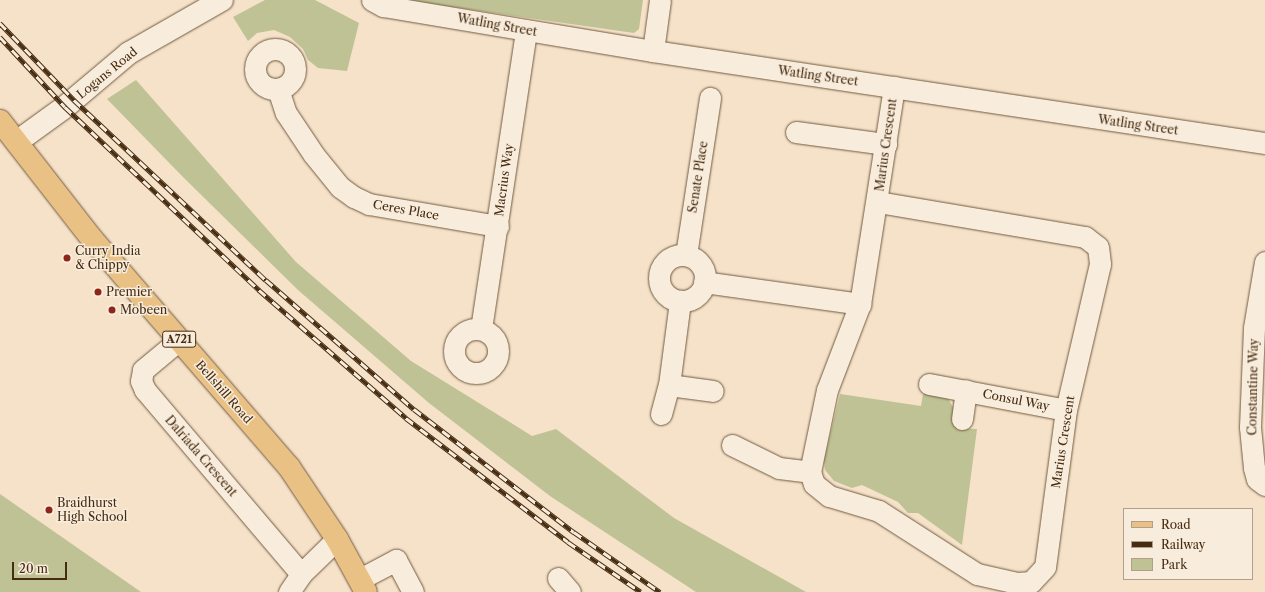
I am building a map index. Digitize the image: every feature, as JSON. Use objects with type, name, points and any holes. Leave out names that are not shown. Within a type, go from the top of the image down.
[{"type":"main road","name":"Bellshill Road","points":[[0,121],[18,141],[92,239],[289,467],[337,539],[363,586]]},
{"type":"street","name":"Logans Road","points":[[18,141],[65,107],[129,53],[222,0]]},
{"type":"street","name":"Watling Street","points":[[372,0],[383,6],[653,51],[1265,143]]},
{"type":"street","points":[[653,51],[660,0]]},
{"type":"street","name":"Macrius Way","points":[[481,329],[498,226],[526,30]]},
{"type":"street","name":"Marius Crescent","points":[[878,202],[1084,237],[1098,247],[1100,264],[1066,410],[1045,567],[1031,582],[1017,583],[977,574],[879,512],[829,496],[814,484],[810,472],[827,390],[860,304],[878,202],[894,87]]},
{"type":"street","name":"Ceres Place","points":[[278,89],[286,113],[314,155],[340,187],[354,197],[369,204],[498,226]]},
{"type":"street","name":"Senate Place","points":[[686,256],[710,98]]},
{"type":"street","points":[[796,132],[886,144]]},
{"type":"street","points":[[679,255],[686,256],[693,258],[703,268],[704,282],[693,298],[680,301],[667,295],[662,289],[659,275],[666,262],[679,255]]},
{"type":"street","name":"Constantine Way","points":[[1265,262],[1254,328],[1250,427],[1254,468],[1257,479],[1265,485]]},
{"type":"street","points":[[704,282],[860,304]]},
{"type":"street","points":[[661,414],[670,385],[680,301]]},
{"type":"street","name":"Dalriada Crescent","points":[[179,340],[143,370],[141,381],[145,390],[301,574]]},
{"type":"street","name":"Consul Way","points":[[929,384],[1066,410]]},
{"type":"street","points":[[670,385],[713,391]]},
{"type":"street","name":"Consul Way","points":[[962,419],[966,390]]},
{"type":"street","points":[[732,445],[779,468],[810,472]]},
{"type":"street","points":[[289,592],[301,574],[337,539]]},
{"type":"street","name":"Bellshill Road","points":[[363,586],[396,560],[413,592]]},
{"type":"green space","points":[[265,0],[315,0],[359,23],[347,71],[318,68],[308,60],[303,49],[290,37],[274,30],[257,33],[248,41],[233,17]]},
{"type":"green space","points":[[404,0],[643,0],[639,29],[634,33]]},
{"type":"green space","points":[[136,80],[296,262],[411,361],[532,436],[556,429],[674,518],[806,592],[696,592],[550,496],[429,403],[298,290],[183,177],[107,99]]},
{"type":"green space","points":[[840,394],[921,406],[923,394],[948,398],[955,411],[957,428],[977,429],[962,545],[918,513],[908,513],[898,502],[862,485],[852,488],[834,481],[825,470],[824,460]]},
{"type":"green space","points":[[0,494],[141,592],[0,592]]},
{"type":"railway","points":[[0,23],[74,100],[266,280],[414,409],[574,532],[660,592]]},
{"type":"railway","points":[[0,37],[65,107],[259,290],[406,418],[568,542],[641,592]]},
{"type":"place","name":"Curry India & Chippy","points":[[67,258]]},
{"type":"place","name":"Premier","points":[[98,292]]},
{"type":"place","name":"Mobeen","points":[[112,310]]},
{"type":"place","name":"Braidhurst High School","points":[[49,510]]}]
